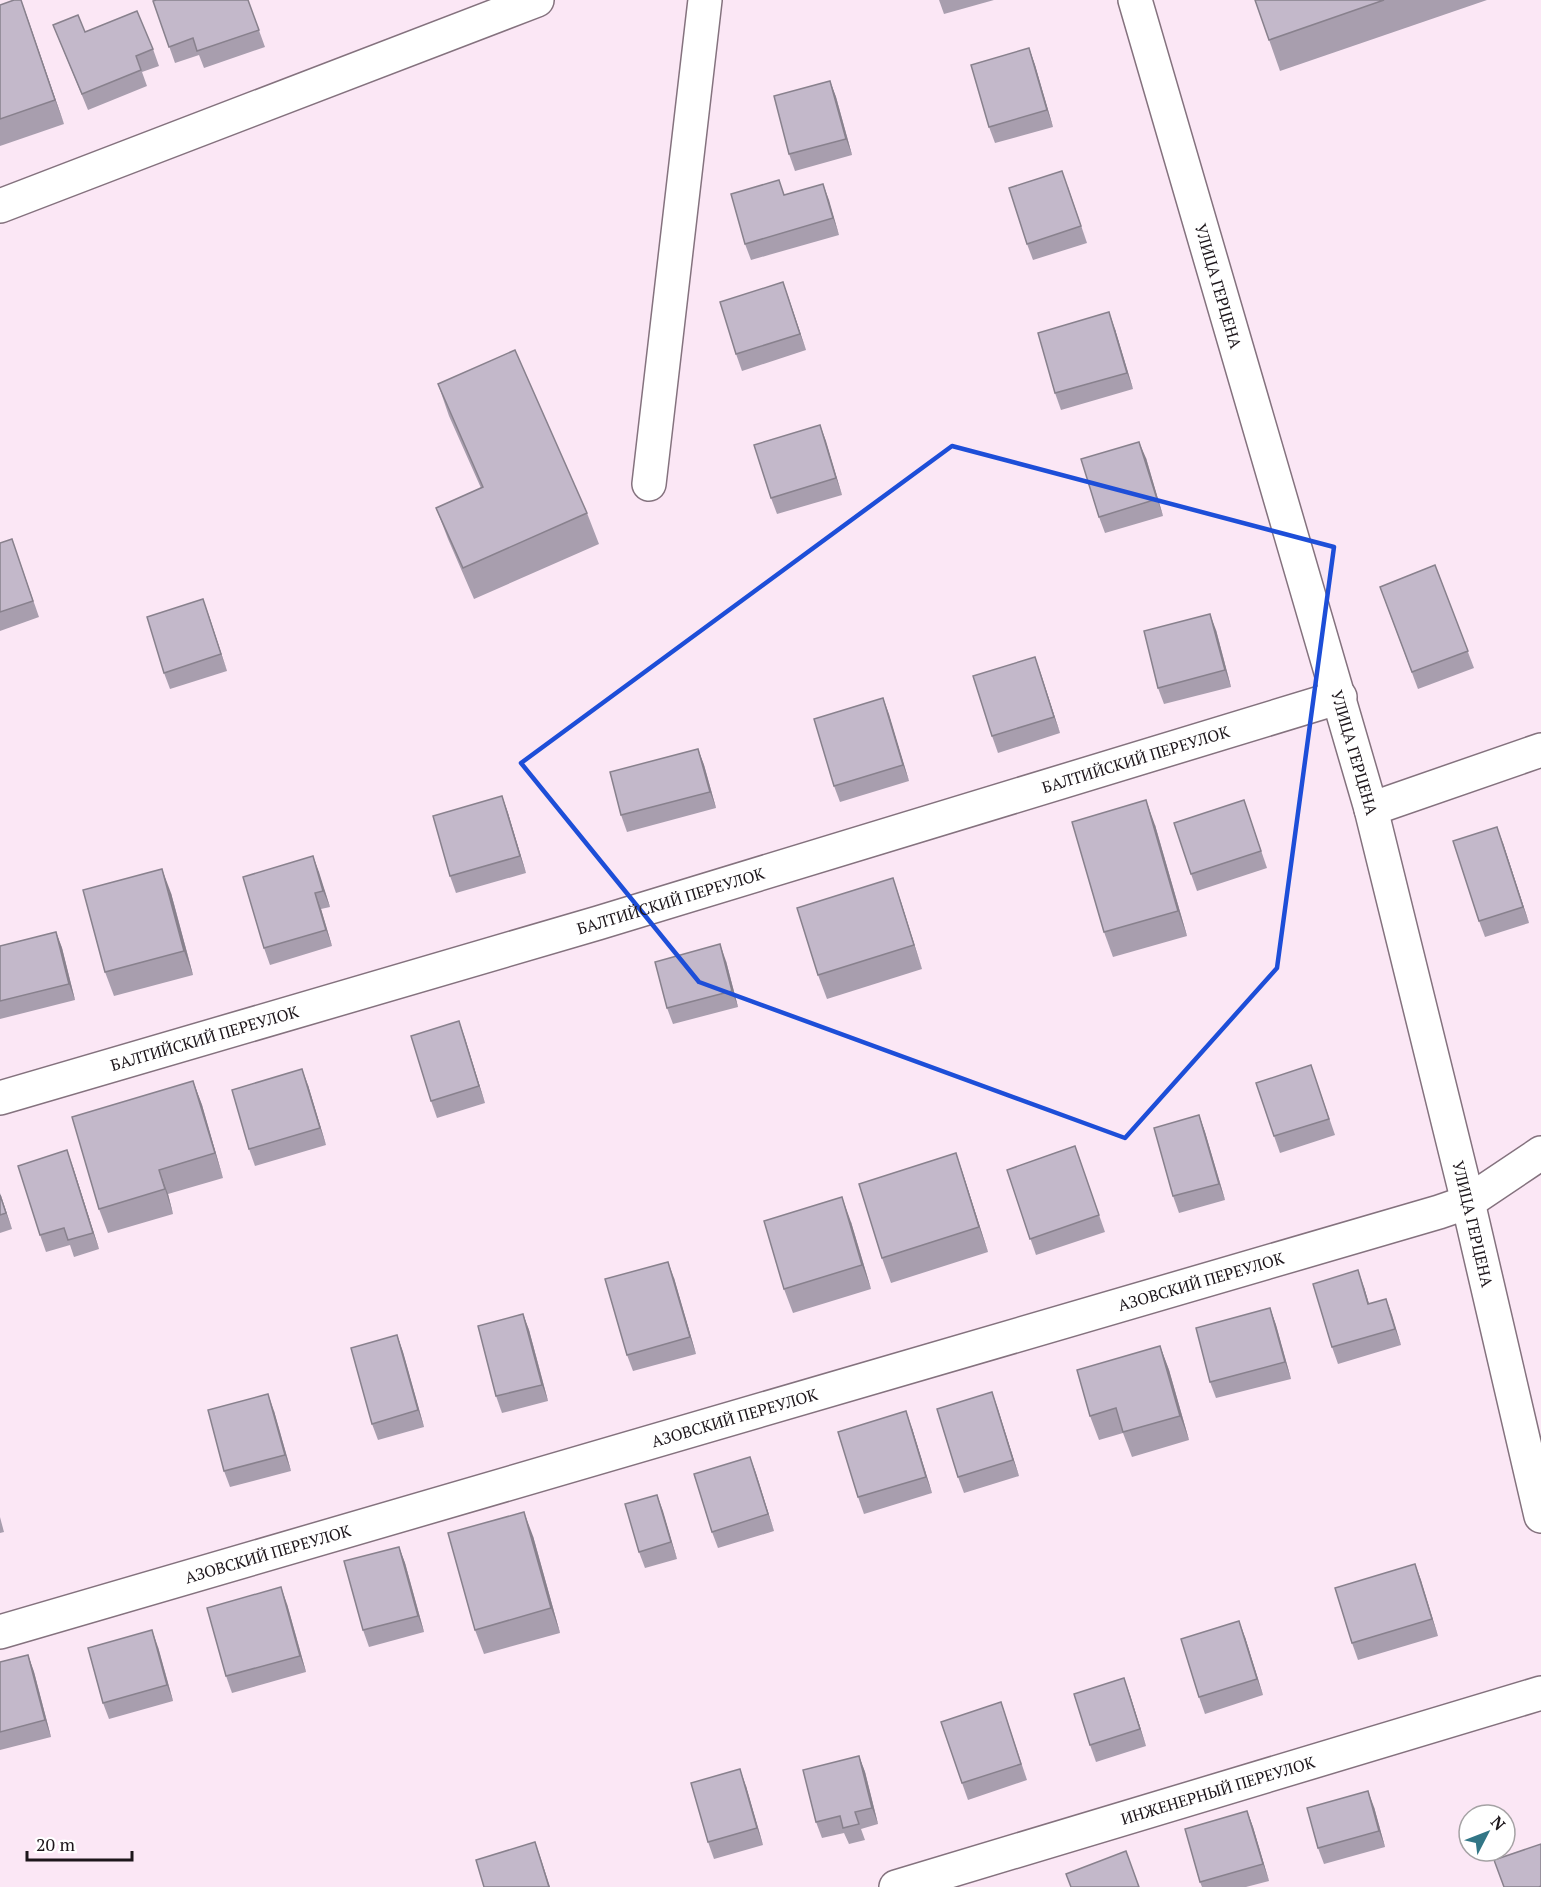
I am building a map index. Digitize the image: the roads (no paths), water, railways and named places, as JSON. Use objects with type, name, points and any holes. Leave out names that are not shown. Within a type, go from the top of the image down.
[{"type":"street","points":[[0,206],[537,0]]},
{"type":"street","points":[[649,484],[705,0]]},
{"type":"street","name":"УЛИЦА ГЕРЦЕНА","points":[[1135,0],[1371,809],[1468,1202],[1541,1516]]},
{"type":"street","name":"БАЛТИЙСКИЙ ПЕРЕУЛОК","points":[[0,1098],[598,923],[1340,697]]},
{"type":"street","points":[[1371,809],[1541,750]]},
{"type":"street","name":"АЗОВСКИЙ ПЕРЕУЛОК","points":[[0,1632],[1468,1202],[1541,1153]]},
{"type":"street","name":"ИНЖЕНЕРНЫЙ ПЕРЕУЛОК","points":[[896,1887],[1541,1693]]}]
